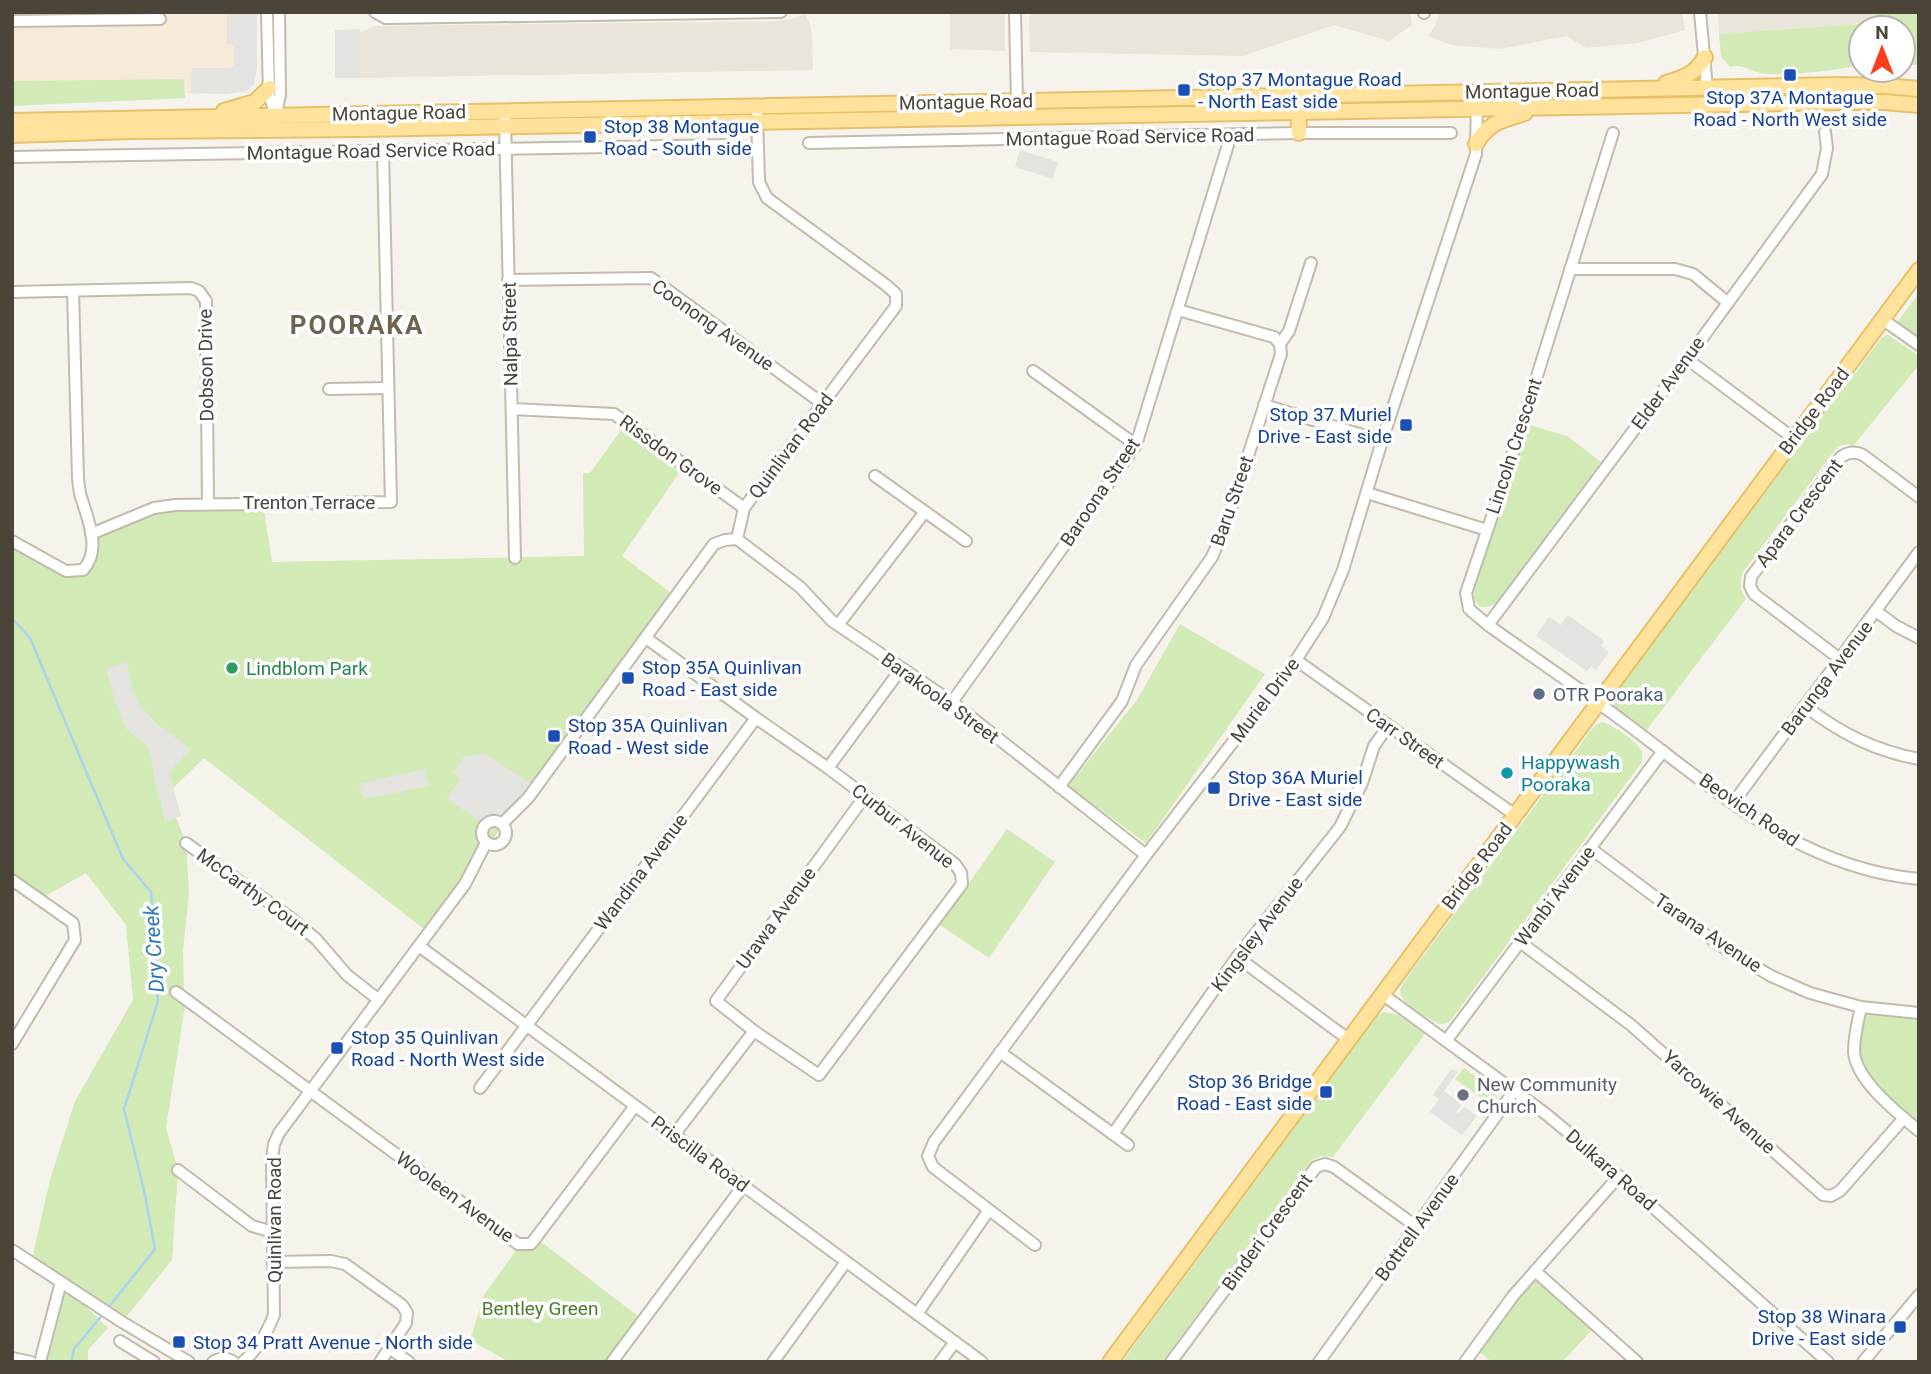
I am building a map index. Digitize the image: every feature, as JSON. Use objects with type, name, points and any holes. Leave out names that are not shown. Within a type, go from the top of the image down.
[{"type":"main road","points":[[1648,89],[1686,77],[1700,66],[1704,57]]},
{"type":"main road","name":"Montague Road","points":[[12,135],[505,111],[1840,85],[1919,89]]},
{"type":"main road","points":[[206,117],[255,102],[269,88]]},
{"type":"main road","points":[[1707,88],[1709,104]]},
{"type":"main road","points":[[1297,96],[1299,134]]},
{"type":"main road","points":[[1017,101],[1017,117]]},
{"type":"main road","name":"Montague Road","points":[[12,121],[206,117],[276,123],[505,126],[1709,104],[1885,102],[1919,105]]},
{"type":"main road","points":[[1476,144],[1482,132],[1497,121],[1543,107]]},
{"type":"main road","name":"Bridge Road","points":[[1110,1362],[1919,270]]},
{"type":"street","points":[[267,12],[269,95],[276,123]]},
{"type":"street","points":[[276,123],[280,95],[279,12]]},
{"type":"street","points":[[375,12],[386,18],[781,12]]},
{"type":"street","points":[[1015,12],[1017,101]]},
{"type":"street","points":[[1700,12],[1707,88]]},
{"type":"street","points":[[12,21],[160,19]]},
{"type":"street","name":"Muriel Drive","points":[[1035,1245],[933,1167],[928,1156],[934,1142],[1000,1052],[1146,855],[1296,660],[1323,618],[1343,570],[1476,154],[1477,92]]},
{"type":"street","name":"Quinlivan Road","points":[[737,539],[744,508],[897,306],[896,294],[766,198],[759,182],[757,106]]},
{"type":"street","name":"Nalpa Street","points":[[505,111],[515,558]]},
{"type":"street","name":"Elder Avenue","points":[[1488,625],[1822,174],[1827,148],[1825,132]]},
{"type":"street","name":"Montague Road Service Road","points":[[809,143],[1451,133]]},
{"type":"street","name":"Lincoln Crescent","points":[[1597,703],[1488,625],[1469,609],[1466,593],[1613,133]]},
{"type":"street","name":"Baroona Street","points":[[952,702],[1136,445],[1231,135]]},
{"type":"street","name":"Montague Road Service Road","points":[[12,157],[731,145]]},
{"type":"street","name":"Trenton Terrace","points":[[91,534],[154,508],[175,505],[391,502],[383,151]]},
{"type":"street","name":"Baru Street","points":[[1059,787],[1122,701],[1136,665],[1212,557],[1226,524],[1281,354],[1280,344],[1289,331],[1311,263]]},
{"type":"street","points":[[1570,269],[1675,269],[1693,274],[1727,302]]},
{"type":"street","name":"Coonong Avenue","points":[[508,281],[651,278],[822,404]]},
{"type":"street","name":"Dobson Drive","points":[[12,292],[191,288],[200,291],[206,301],[208,503]]},
{"type":"street","points":[[12,541],[66,571],[83,570],[89,564],[92,553],[88,517],[78,478],[73,291]]},
{"type":"street","points":[[1178,310],[1274,337],[1280,344]]},
{"type":"street","points":[[1882,319],[1919,345]]},
{"type":"street","points":[[1687,359],[1793,438]]},
{"type":"street","points":[[1033,371],[1136,445]]},
{"type":"street","points":[[329,389],[388,388]]},
{"type":"street","points":[[1264,405],[1382,442]]},
{"type":"street","name":"Rissdon Grove","points":[[512,409],[614,414],[744,508]]},
{"type":"street","name":"Apara Crescent","points":[[1840,659],[1754,594],[1750,586],[1751,577],[1845,453],[1863,455],[1919,497]]},
{"type":"street","points":[[875,476],[967,541]]},
{"type":"street","points":[[1367,493],[1487,530]]},
{"type":"street","points":[[838,625],[924,513]]},
{"type":"street","points":[[502,824],[528,798],[714,544],[737,539]]},
{"type":"street","name":"Barakoola Street","points":[[737,539],[800,587],[838,625],[952,702],[1146,855]]},
{"type":"street","name":"Barunga Avenue","points":[[1733,803],[1919,552]]},
{"type":"street","points":[[1877,611],[1896,626],[1919,638]]},
{"type":"street","name":"Curbur Avenue","points":[[646,638],[828,768],[954,864],[961,873],[962,884],[819,1075],[754,1031]]},
{"type":"street","name":"Carr Street","points":[[1296,660],[1515,815]]},
{"type":"street","points":[[828,768],[901,669]]},
{"type":"street","name":"Beovich Road","points":[[1597,703],[1772,830],[1817,853],[1863,870],[1919,880]]},
{"type":"street","points":[[1805,706],[1840,731],[1866,744],[1886,752],[1919,759]]},
{"type":"street","name":"Wandina Avenue","points":[[480,1088],[756,718]]},
{"type":"street","name":"Kingsley Avenue","points":[[1113,1134],[1237,957],[1340,827],[1362,783],[1374,747],[1388,726]]},
{"type":"street","name":"Wanbi Avenue","points":[[1446,1041],[1663,751]]},
{"type":"street","name":"Urawa Avenue","points":[[754,1031],[716,1001],[865,796]]},
{"type":"street","points":[[492,821],[502,824],[506,832],[502,842],[493,845],[486,842],[482,834],[485,825],[492,821]]},
{"type":"street","name":"Quinlivan Road","points":[[243,1362],[268,1331],[274,1315],[272,1159],[279,1133],[465,884],[486,842]]},
{"type":"street","name":"McCarthy Court","points":[[186,843],[292,919],[316,939],[347,975],[379,1000]]},
{"type":"street","name":"Tarana Avenue","points":[[1590,848],[1718,944],[1755,967],[1810,993],[1861,1007],[1919,1013]]},
{"type":"street","points":[[12,880],[73,923],[75,940],[12,1044]]},
{"type":"street","name":"Yarcowie Avenue","points":[[1520,942],[1631,1025],[1822,1195],[1831,1196],[1840,1191],[1904,1118]]},
{"type":"street","name":"Priscilla Road","points":[[419,946],[982,1362]]},
{"type":"street","points":[[1237,957],[1348,1039]]},
{"type":"street","points":[[176,992],[310,1092]]},
{"type":"street","name":"Dulkara Road","points":[[1382,994],[1546,1114],[1828,1362]]},
{"type":"street","points":[[1861,1007],[1854,1046],[1858,1068],[1866,1080],[1919,1131]]},
{"type":"street","points":[[674,1135],[754,1031]]},
{"type":"street","points":[[1000,1052],[1128,1145]]},
{"type":"street","name":"Bottrell Avenue","points":[[1319,1362],[1514,1091]]},
{"type":"street","name":"Wooleen Avenue","points":[[310,1092],[518,1244],[531,1244],[635,1106]]},
{"type":"street","name":"Binderi Crescent","points":[[1171,1362],[1316,1167],[1325,1164],[1334,1167],[1417,1227]]},
{"type":"street","points":[[178,1170],[252,1226],[273,1232]]},
{"type":"street","points":[[1465,1362],[1513,1296],[1619,1176]]},
{"type":"street","points":[[612,1362],[743,1186]]},
{"type":"street","points":[[917,1314],[989,1210]]},
{"type":"street","points":[[12,1251],[122,1322],[190,1361]]},
{"type":"street","points":[[273,1262],[331,1261],[345,1264],[402,1305],[407,1313],[406,1323],[380,1362]]},
{"type":"street","points":[[773,1362],[846,1262]]},
{"type":"street","points":[[1535,1271],[1637,1362]]},
{"type":"street","points":[[40,1362],[61,1282]]},
{"type":"street","points":[[1863,1362],[1919,1295]]},
{"type":"street","points":[[120,1341],[154,1362]]},
{"type":"street","points":[[940,1362],[955,1342]]},
{"type":"street","points":[[389,1348],[409,1362]]},
{"type":"street","points":[[12,1358],[31,1362]]},
{"type":"street","points":[[213,1362],[220,1358],[234,1362]]},
{"type":"shaded area","points":[[12,12],[257,12],[257,68],[254,84],[247,91],[226,94],[185,93],[184,79],[12,81]]},
{"type":"shaded area","points":[[227,12],[257,12],[257,68],[254,84],[247,91],[226,94],[191,93],[192,68],[234,66],[234,47],[227,44]]},
{"type":"shaded area","points":[[950,12],[1005,12],[1005,51],[950,49]]},
{"type":"shaded area","points":[[1032,12],[1410,12],[1412,25],[1389,41],[1334,25],[1243,56],[1030,52],[1029,19]]},
{"type":"shaded area","points":[[1440,12],[1682,12],[1685,30],[1638,43],[1586,48],[1567,36],[1500,49],[1451,45],[1428,36]]},
{"type":"shaded area","points":[[1718,12],[1878,12],[1847,14],[1847,25],[1719,34]]},
{"type":"shaded area","points":[[805,14],[812,36],[813,70],[361,78],[360,33],[375,26],[777,21]]},
{"type":"shaded area","points":[[360,29],[361,78],[335,78],[335,30]]},
{"type":"shaded area","points":[[1020,150],[1058,162],[1053,179],[1015,167]]},
{"type":"shaded area","points":[[1568,615],[1604,641],[1601,646],[1609,652],[1596,670],[1591,666],[1587,671],[1536,636],[1549,617],[1561,625]]},
{"type":"shaded area","points":[[127,662],[132,689],[142,708],[157,724],[191,749],[169,772],[181,816],[165,822],[148,747],[127,730],[115,702],[106,669]]},
{"type":"shaded area","points":[[484,753],[536,787],[502,824],[492,821],[485,825],[446,798],[461,779],[453,772],[464,757]]},
{"type":"shaded area","points":[[424,769],[429,786],[364,799],[359,784]]},
{"type":"shaded area","points":[[1451,1069],[1458,1072],[1444,1091],[1462,1105],[1456,1112],[1459,1113],[1464,1107],[1477,1116],[1462,1135],[1430,1112],[1439,1099],[1433,1095]]},
{"type":"green space","points":[[1919,12],[1919,65],[1917,14],[1877,14]]},
{"type":"green space","points":[[1847,25],[1847,67],[1803,73],[1762,74],[1740,66],[1730,67],[1721,57],[1719,34]]},
{"type":"green space","points":[[184,79],[185,98],[12,106],[12,81]]},
{"type":"green space","points":[[1919,293],[1919,340],[1896,324]]},
{"type":"green space","points":[[1888,335],[1919,356],[1919,365],[1853,446],[1838,446],[1743,572],[1741,586],[1746,599],[1646,731],[1614,706],[1613,695],[1882,337]]},
{"type":"green space","points":[[1526,424],[1567,436],[1601,462],[1497,603],[1481,607],[1473,593]]},
{"type":"green space","points":[[624,426],[683,467],[622,556],[670,592],[641,634],[646,638],[489,844],[429,933],[204,758],[167,794],[186,843],[189,893],[183,951],[186,999],[166,1128],[178,1170],[172,1260],[122,1322],[65,1286],[108,1328],[88,1350],[88,1362],[40,1362],[61,1282],[31,1263],[50,1180],[75,1101],[133,1000],[126,925],[86,873],[40,899],[12,879],[12,541],[73,572],[92,553],[91,534],[175,505],[263,503],[272,562],[584,556],[583,473],[590,473]]},
{"type":"green space","points":[[1180,624],[1265,674],[1146,843],[1068,786],[1137,700]]},
{"type":"green space","points":[[1602,722],[1617,729],[1639,746],[1642,762],[1451,1020],[1437,1023],[1403,999],[1400,991],[1403,983],[1595,725]]},
{"type":"green space","points":[[1007,829],[1055,862],[989,958],[940,925]]},
{"type":"green space","points":[[1384,1012],[1398,1015],[1425,1034],[1333,1157],[1321,1156],[1312,1160],[1162,1362],[1122,1362],[1377,1016]]},
{"type":"green space","points":[[1870,1012],[1919,1018],[1919,1125],[1879,1091],[1863,1070],[1858,1058],[1857,1042],[1862,1018]]},
{"type":"green space","points":[[1464,1068],[1493,1088],[1497,1097],[1494,1107],[1455,1079]]},
{"type":"green space","name":"Bentley Green","points":[[540,1241],[638,1316],[604,1362],[509,1362],[470,1340],[484,1295],[517,1247],[532,1246]]},
{"type":"green space","points":[[1532,1281],[1540,1282],[1592,1330],[1562,1362],[1492,1362],[1477,1350],[1525,1286]]},
{"type":"waterway","name":"Dry Creek","points":[[12,618],[30,638],[123,859],[151,892],[158,1001],[124,1109],[155,1249],[108,1308]]},
{"type":"waterway","name":"Dry Creek","points":[[71,1362],[74,1349],[104,1313]]},
{"type":"place","name":"Stop 37A Montague Road - North West side","points":[[1790,75]]},
{"type":"place","name":"Stop 37 Montague Road - North East side","points":[[1184,90]]},
{"type":"place","name":"Stop 38 Montague Road - South side","points":[[590,137]]},
{"type":"place","name":"Stop 37 Muriel Drive - East side","points":[[1406,425]]},
{"type":"place","name":"Lindblom Park","points":[[232,668]]},
{"type":"place","name":"Stop 35A Quinlivan Road - East side","points":[[628,678]]},
{"type":"place","name":"OTR Pooraka","points":[[1539,694]]},
{"type":"place","name":"Stop 35A Quinlivan Road - West side","points":[[554,736]]},
{"type":"place","name":"Happywash Pooraka","points":[[1507,773]]},
{"type":"place","name":"Stop 36A Muriel Drive - East side","points":[[1214,788]]},
{"type":"place","name":"Stop 35 Quinlivan Road - North West side","points":[[337,1048]]},
{"type":"place","name":"Stop 36 Bridge Road - East side","points":[[1326,1092]]},
{"type":"place","name":"New Community Church","points":[[1463,1095]]},
{"type":"place","name":"Stop 38 Winara Drive - East side","points":[[1900,1327]]},
{"type":"place","name":"Stop 34 Pratt Avenue - North side","points":[[179,1342]]},
{"type":"district","name":"POORAKA","points":[[357,325]]}]
